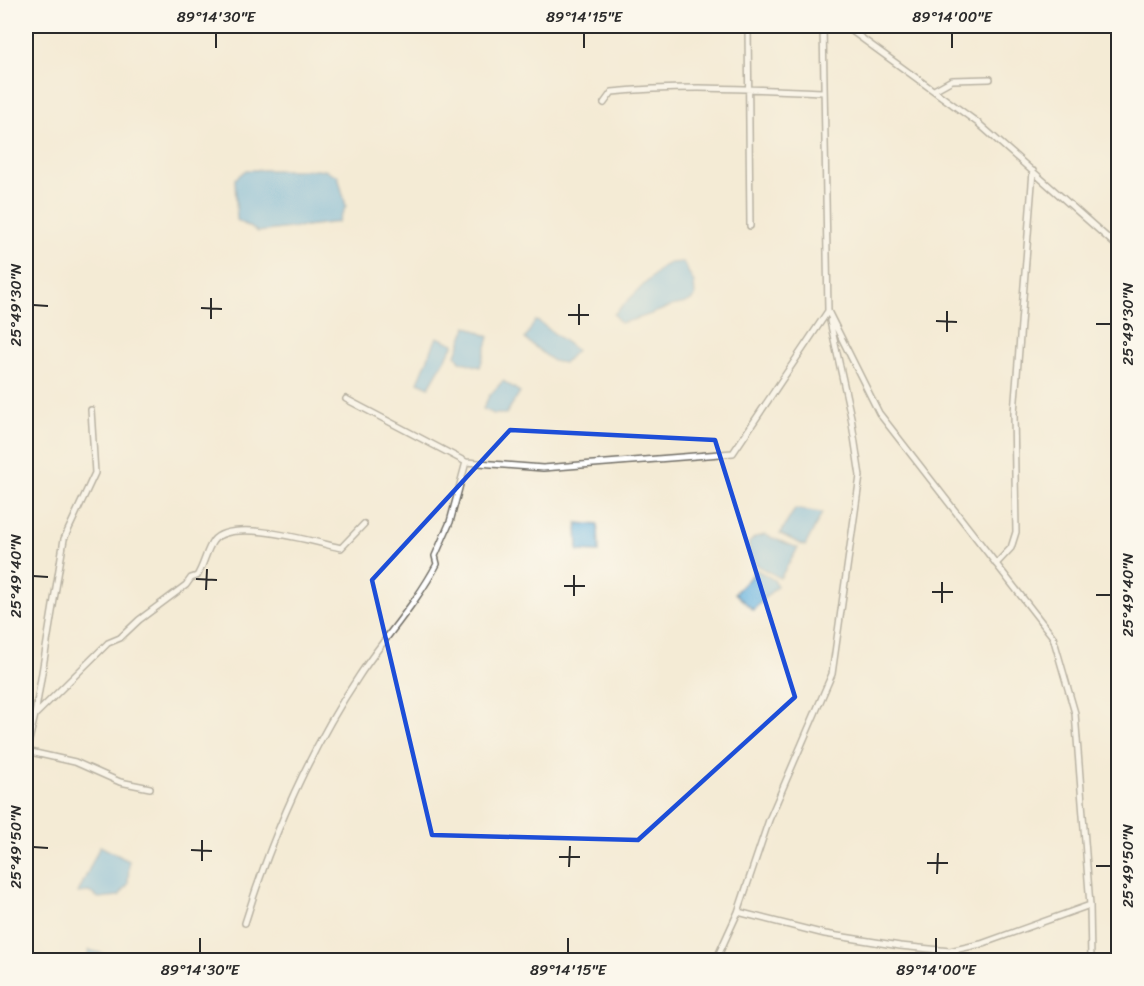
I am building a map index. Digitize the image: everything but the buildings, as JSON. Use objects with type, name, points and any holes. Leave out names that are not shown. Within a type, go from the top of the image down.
[{"type":"street","points":[[748,26],[750,226]]},
{"type":"street","points":[[716,960],[738,912],[769,820],[832,674],[860,476],[851,417],[828,311],[823,26]]},
{"type":"street","points":[[845,26],[978,123],[1119,247]]},
{"type":"street","points":[[934,90],[952,80],[990,79]]},
{"type":"street","points":[[604,103],[612,92],[641,89],[823,92]]},
{"type":"street","points":[[996,564],[1011,548],[1016,532],[1014,413],[1033,171]]},
{"type":"street","points":[[346,399],[466,462],[543,468],[733,453],[828,311]]},
{"type":"street","points":[[828,311],[879,413],[1053,637],[1075,713],[1090,905],[1091,960]]},
{"type":"street","points":[[91,410],[95,473],[64,539],[35,715],[26,752],[75,762],[120,782],[150,788]]},
{"type":"street","points":[[245,923],[264,864],[324,730],[360,674],[417,597],[437,564],[435,556],[450,522],[466,462]]},
{"type":"street","points":[[35,715],[108,643],[120,638],[139,620],[186,585],[190,578],[197,576],[213,541],[225,533],[254,530],[341,548],[364,524]]},
{"type":"street","points":[[738,912],[825,934],[950,951],[981,944],[1090,905]]},
{"type":"highlighted area","points":[[510,430],[715,440],[795,697],[638,840],[432,835],[372,580]]},
{"type":"water","points":[[246,170],[325,170],[338,176],[346,206],[338,222],[258,232],[237,220],[235,179]]},
{"type":"water","points":[[683,262],[694,283],[695,297],[685,303],[620,323],[614,314],[662,267],[670,263]]},
{"type":"water","points":[[535,321],[576,350],[564,363],[553,361],[525,339]]},
{"type":"water","points":[[467,326],[489,337],[480,367],[460,361],[456,355]]},
{"type":"water","points":[[437,337],[454,344],[429,387],[418,382]]},
{"type":"water","points":[[503,381],[520,392],[506,414],[494,414],[483,409],[489,396]]},
{"type":"water","points":[[795,509],[822,513],[805,546],[780,534]]},
{"type":"water","points":[[577,523],[598,525],[599,552],[578,551]]},
{"type":"water","points":[[765,535],[798,548],[780,578],[762,569],[751,557],[749,543],[755,537]]},
{"type":"water","points":[[757,570],[774,580],[777,586],[753,610],[735,593]]},
{"type":"water","points":[[100,846],[129,861],[128,884],[119,896],[99,898],[89,892],[78,893]]},
{"type":"water","points":[[89,950],[119,958],[120,960],[86,960]]}]
